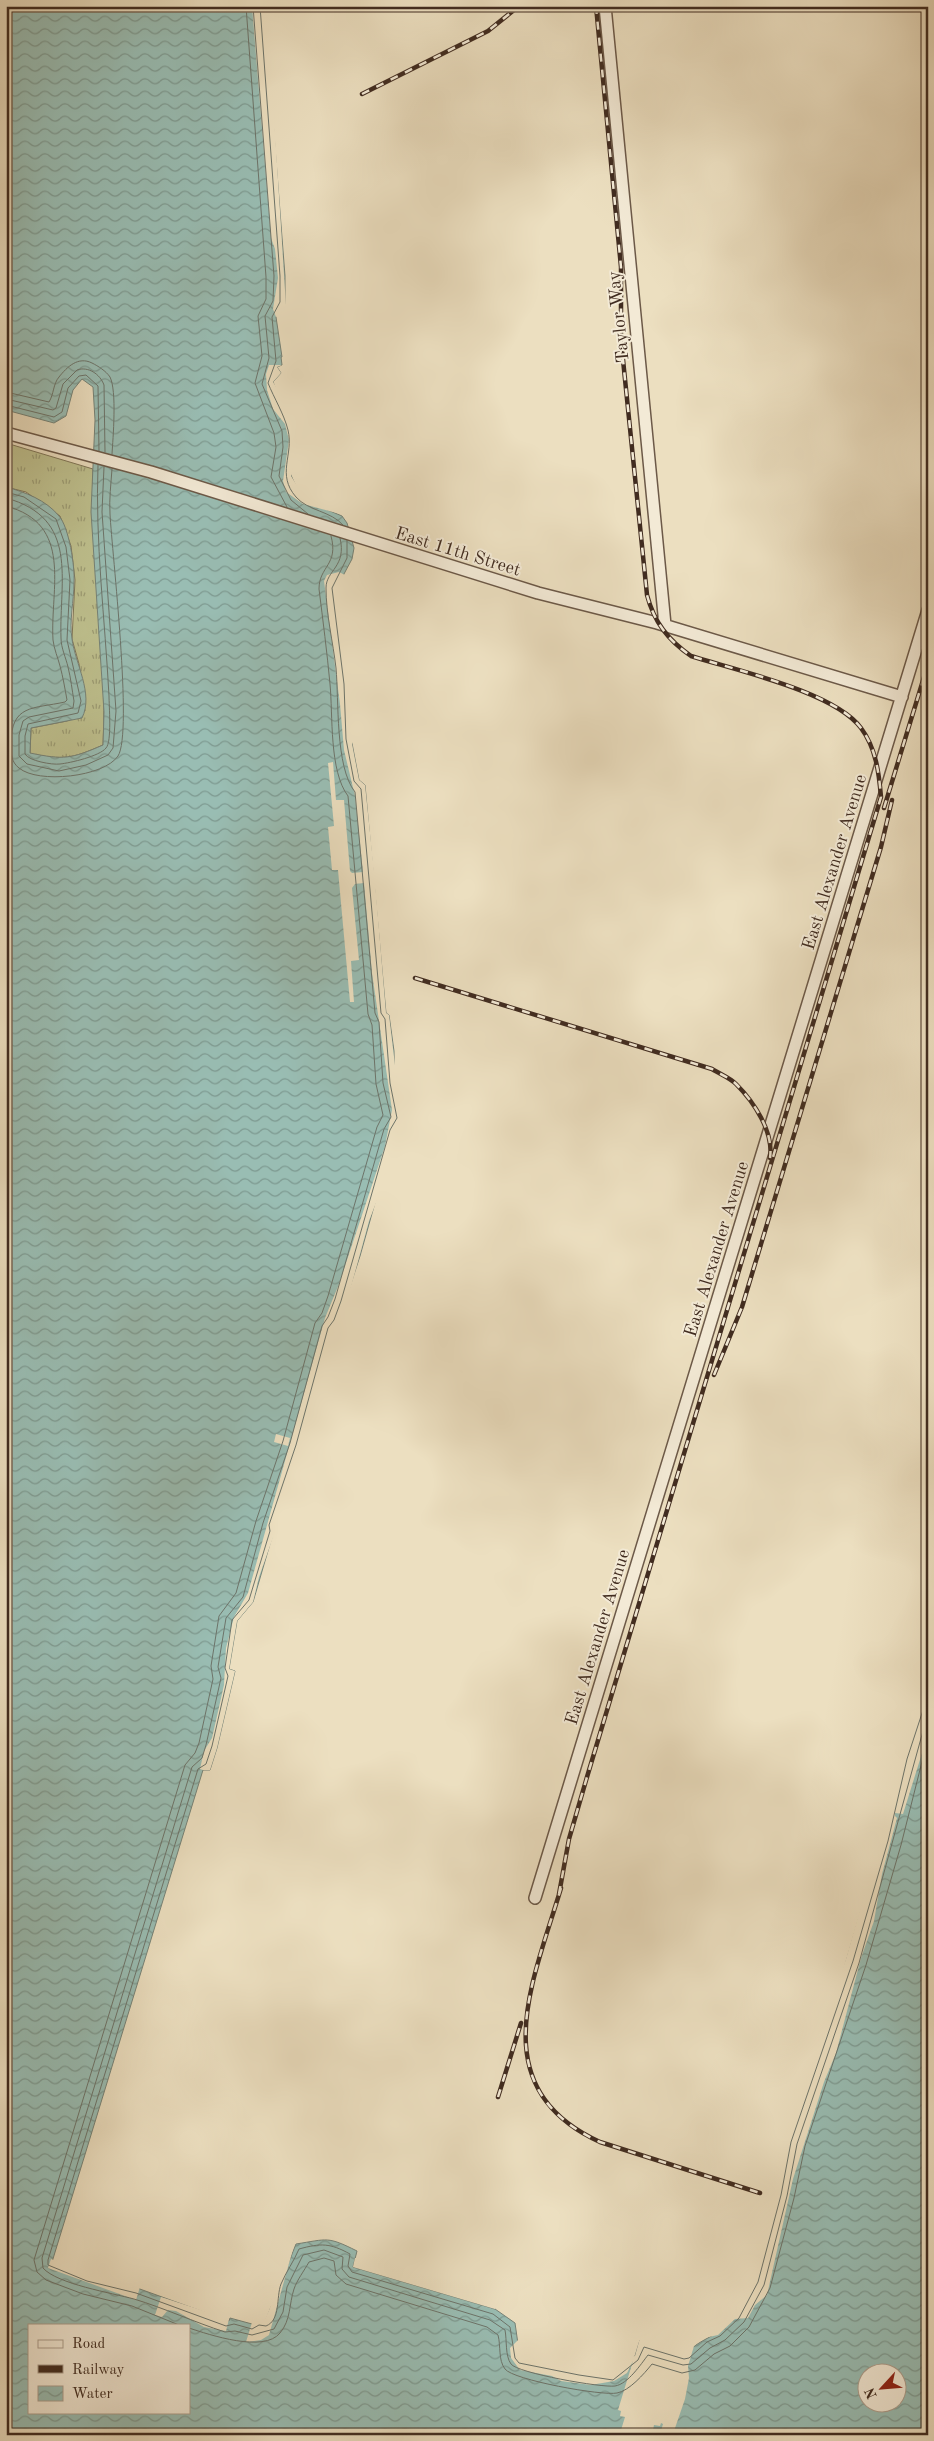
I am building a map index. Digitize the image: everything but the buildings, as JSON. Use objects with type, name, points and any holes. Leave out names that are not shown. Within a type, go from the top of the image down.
[{"type":"street","name":"Taylor Way","points":[[605,6],[665,625]]},
{"type":"street","name":"East 11th Street","points":[[6,433],[152,472],[387,548],[538,593],[665,625],[902,697]]},
{"type":"street","name":"East Alexander Avenue","points":[[536,1898],[928,610]]},
{"type":"green space","points":[[6,443],[93,469],[92,504],[103,676],[103,745],[75,756],[51,757],[30,754],[31,728],[67,721],[85,711],[79,664],[72,639],[75,580],[71,546],[60,516],[26,492],[6,487]]},
{"type":"water","points":[[6,6],[264,6],[285,276],[285,304],[276,317],[282,365],[277,367],[281,373],[273,382],[293,429],[290,473],[299,493],[311,503],[342,516],[347,523],[354,548],[352,559],[337,587],[351,738],[359,780],[365,785],[386,1013],[389,1015],[394,1051],[395,1132],[360,1256],[345,1302],[333,1329],[253,1602],[237,1621],[229,1669],[235,1671],[217,1748],[210,1770],[203,1770],[52,2262],[88,2276],[137,2288],[229,2321],[230,2318],[252,2324],[258,2318],[265,2322],[296,2244],[327,2240],[357,2251],[353,2267],[495,2309],[515,2323],[520,2358],[613,2375],[635,2356],[640,2340],[686,2354],[697,2344],[724,2327],[738,2308],[753,2280],[928,1681],[928,2435],[6,2435],[6,487],[28,494],[54,510],[63,521],[71,548],[74,575],[72,639],[83,678],[86,699],[85,709],[82,718],[31,728],[30,753],[51,757],[75,756],[103,745],[104,712],[91,512],[95,420],[93,387],[82,379],[73,390],[66,416],[54,423],[6,410]]},
{"type":"pier","points":[[252,6],[267,6],[286,306],[280,316],[276,317],[273,309],[278,278],[275,249],[271,238]]},
{"type":"pier","points":[[269,365],[282,365],[277,367],[281,373],[273,382],[284,399],[295,428],[297,448],[291,476],[301,492],[308,498],[344,515],[303,504],[286,492],[283,481],[289,440],[285,424],[273,409],[267,390],[266,374]]},
{"type":"pier","points":[[339,572],[345,575],[340,588],[351,683],[354,740],[352,744],[359,780],[365,785],[374,871],[377,871],[378,882],[375,882],[386,1013],[389,1015],[397,1082],[405,1121],[397,1133],[379,1195],[369,1221],[342,1320],[335,1330],[292,1484],[259,1577],[253,1602],[237,1621],[229,1669],[235,1671],[210,1770],[203,1770],[200,1769],[204,1751],[212,1738],[224,1685],[226,1648],[234,1617],[248,1593],[325,1318],[339,1284],[385,1146],[392,1110],[372,973],[364,883],[355,884],[352,888],[359,960],[351,961],[354,1002],[350,1002],[338,870],[332,870],[328,827],[334,826],[328,763],[333,762],[336,800],[344,800],[350,871],[352,873],[363,872],[355,796],[344,750],[324,581],[327,575]]},
{"type":"pier","points":[[276,1434],[290,1438],[288,1446],[274,1442]]},
{"type":"pier","points":[[928,1678],[928,1734],[903,1814],[895,1813],[897,1818],[882,1874],[874,1921],[861,1958],[836,2053],[824,2082],[793,2179],[767,2295],[755,2305],[748,2318],[735,2319],[718,2335],[704,2338],[694,2346],[688,2366],[689,2378],[685,2399],[674,2431],[670,2435],[660,2434],[663,2424],[661,2423],[660,2426],[654,2425],[653,2430],[649,2429],[647,2435],[635,2435],[621,2430],[625,2417],[620,2416],[621,2411],[618,2410],[633,2361],[627,2373],[614,2381],[591,2385],[561,2381],[552,2376],[520,2370],[511,2358],[510,2348],[521,2337],[522,2356],[612,2372],[629,2357],[635,2356],[640,2338],[685,2352],[703,2336],[716,2330],[733,2313],[751,2279],[774,2193],[784,2140],[846,1959],[880,1839],[900,1757],[916,1705]]},
{"type":"pier","points":[[295,2242],[269,2335],[261,2340],[246,2342],[253,2319],[258,2315],[265,2319],[270,2308],[274,2282]]},
{"type":"pier","points":[[355,2258],[358,2258],[356,2265],[495,2307],[495,2309],[353,2267]]},
{"type":"pier","points":[[51,2259],[89,2274],[140,2287],[136,2300],[48,2268]]},
{"type":"pier","points":[[161,2297],[229,2319],[226,2331],[204,2327],[176,2311],[168,2310],[162,2317],[155,2315]]},
{"type":"railway","points":[[362,94],[488,31],[519,6]]},
{"type":"railway","points":[[559,1894],[569,1839],[587,1777],[881,797],[878,770],[870,744],[861,728],[848,715],[807,693],[757,675],[691,656],[675,644],[663,630],[650,605],[647,595],[621,340],[621,267],[596,6]]},
{"type":"railway","points":[[884,808],[928,664]]},
{"type":"railway","points":[[714,1375],[742,1307],[881,847],[892,800]]},
{"type":"railway","points":[[415,978],[712,1069],[736,1084],[756,1108],[769,1138],[770,1158]]},
{"type":"railway","points":[[561,1888],[530,1995],[526,2030],[528,2063],[540,2093],[563,2119],[600,2142],[760,2193]]},
{"type":"railway","points":[[498,2097],[521,2023]]}]
